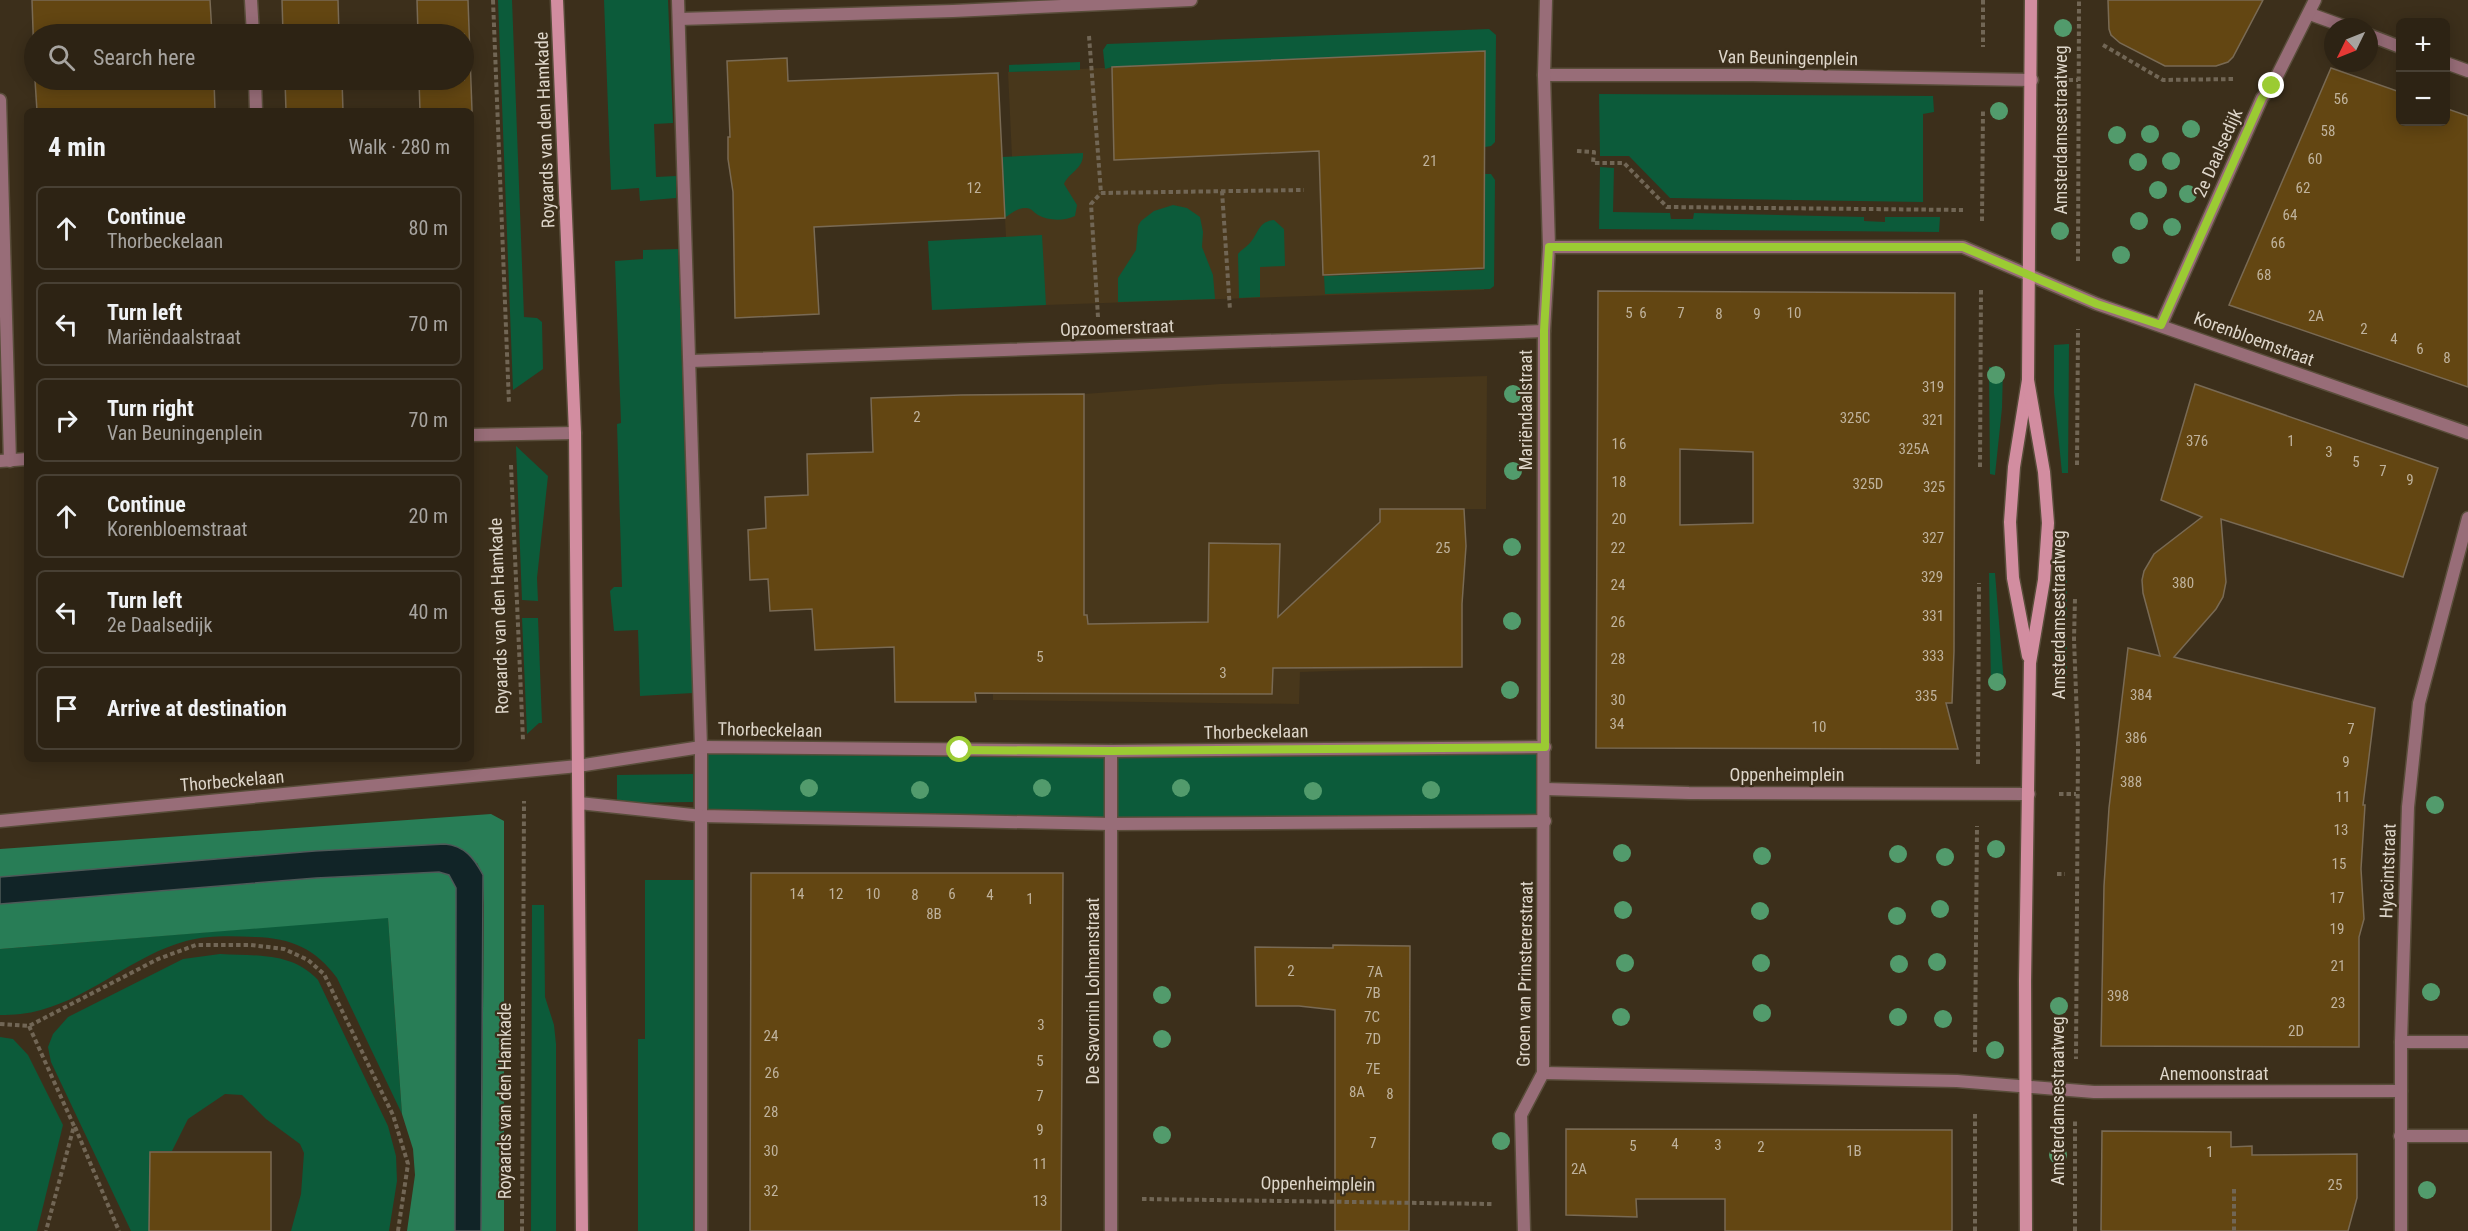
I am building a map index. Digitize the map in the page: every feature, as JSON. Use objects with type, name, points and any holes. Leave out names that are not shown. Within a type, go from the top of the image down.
[{"type":"main road","name":"Royaards van den Hamkade","points":[[557,0],[575,433],[582,1231]]},
{"type":"main road","name":"Amsterdamsestraatweg","points":[[2030,663],[2013,578],[2010,522],[2014,467],[2028,380],[2031,0]]},
{"type":"main road","name":"Amsterdamsestraatweg","points":[[2026,1231],[2025,981],[2030,663],[2044,580],[2048,523],[2044,472],[2028,380]]},
{"type":"street","points":[[251,0],[252,24]]},
{"type":"street","points":[[678,0],[691,361],[701,747],[701,1231]]},
{"type":"street","points":[[679,19],[941,12],[1191,0]]},
{"type":"street","name":"Mariëndaalstraat","points":[[1545,821],[1544,331],[1549,247],[1544,75],[1546,0]]},
{"type":"street","name":"2e Daalsedijk","points":[[2161,325],[2262,98],[2272,86],[2315,0]]},
{"type":"street","points":[[2310,14],[2324,19]]},
{"type":"street","points":[[2378,38],[2396,45]]},
{"type":"street","points":[[2450,65],[2468,70]]},
{"type":"street","name":"Van Beuningenplein","points":[[1544,75],[1753,75],[2031,80]]},
{"type":"street","points":[[255,90],[256,108]]},
{"type":"street","points":[[0,100],[5,461],[24,459]]},
{"type":"street","points":[[1549,247],[1963,247],[2029,274]]},
{"type":"street","name":"Korenbloemstraat","points":[[2029,274],[2078,295],[2468,433]]},
{"type":"street","name":"Opzoomerstraat","points":[[691,361],[1544,331]]},
{"type":"street","points":[[474,435],[575,433]]},
{"type":"street","name":"Hyacintstraat","points":[[2401,1231],[2401,1042],[2408,807],[2419,703],[2468,518]]},
{"type":"street","name":"Thorbeckelaan","points":[[0,821],[578,766],[701,747],[1111,751],[1545,747]]},
{"type":"street","name":"De Savornin Lohmanstraat","points":[[1111,751],[1111,1231]]},
{"type":"street","name":"Oppenheimplein","points":[[1545,789],[1689,793],[2029,794]]},
{"type":"street","points":[[579,803],[702,816],[1111,824],[1545,821]]},
{"type":"street","name":"Groen van Prinstererstraat","points":[[1524,1231],[1521,1115],[1543,1073],[1545,821]]},
{"type":"street","points":[[2401,1042],[2468,1042]]},
{"type":"street","points":[[1543,1073],[1975,1083],[2026,1087]]},
{"type":"street","name":"Anemoonstraat","points":[[2026,1087],[2075,1092],[2401,1091]]},
{"type":"street","points":[[2400,1136],[2468,1136]]},
{"type":"path","name":"Royaards van den Hamkade","points":[[493,0],[524,771],[522,1231]]},
{"type":"path","points":[[1980,476],[1983,0]]},
{"type":"path","name":"Amsterdamsestraatweg","points":[[2078,467],[2079,0]]},
{"type":"path","points":[[1087,5],[1101,193],[1091,204],[1100,346]]},
{"type":"path","points":[[2103,45],[2163,80],[2236,79]]},
{"type":"path","points":[[1545,150],[1594,152],[1593,163],[1624,163],[1667,207],[1963,210]]},
{"type":"path","points":[[1101,193],[1304,190]]},
{"type":"path","points":[[1222,191],[1231,342]]},
{"type":"path","points":[[1975,1231],[1979,579]]},
{"type":"path","name":"Amsterdamsestraatweg","points":[[2075,593],[2074,639],[2078,746],[2075,1231]]},
{"type":"path","points":[[0,1024],[29,1026],[158,959],[196,945],[251,945],[284,949],[308,960],[324,974],[393,1115],[408,1164],[399,1231]]},
{"type":"path","points":[[29,1026],[119,1231]]},
{"type":"path","points":[[46,1231],[74,1126]]},
{"type":"path","points":[[2234,1187],[2234,1231]]},
{"type":"path","name":"Oppenheimplein","points":[[1112,1199],[1524,1204]]},
{"type":"shaded area","points":[[1485,51],[1484,290],[1045,305],[1006,238],[1002,157],[1012,157],[1008,72]]},
{"type":"shaded area","points":[[1487,376],[1486,509],[1464,509],[1462,667],[1300,672],[1299,704],[993,700],[988,395],[1084,394],[1220,384]]},
{"type":"green space","points":[[498,0],[512,0],[524,317],[537,318],[542,322],[543,369],[513,390]]},
{"type":"green space","points":[[604,0],[668,0],[673,123],[654,124],[656,177],[676,176],[676,198],[640,201],[639,188],[611,190]]},
{"type":"green space","points":[[1489,29],[1496,35],[1495,142],[1485,147],[1485,51],[1105,69],[1103,50],[1107,44]]},
{"type":"green space","points":[[1080,62],[1080,70],[1009,72],[1009,65]]},
{"type":"green space","points":[[1599,94],[1933,96],[1934,112],[1923,114],[1923,202],[1670,198],[1629,156],[1600,156]]},
{"type":"green space","points":[[1083,153],[1079,167],[1064,184],[1077,205],[1075,216],[1056,220],[1042,217],[1030,209],[1023,208],[1004,218],[1002,157]]},
{"type":"green space","points":[[1600,167],[1614,168],[1613,212],[1670,213],[1671,219],[1693,219],[1694,213],[1864,217],[1864,221],[1885,222],[1885,217],[1940,217],[1939,232],[1599,229]]},
{"type":"green space","points":[[1485,174],[1491,174],[1495,180],[1494,286],[1490,289],[1325,294],[1324,276],[1484,270]]},
{"type":"green space","points":[[1173,205],[1187,208],[1200,217],[1203,232],[1202,247],[1213,275],[1215,299],[1118,302],[1118,278],[1136,250],[1138,226],[1154,211]]},
{"type":"green space","points":[[1274,220],[1284,229],[1285,266],[1260,267],[1260,297],[1239,298],[1238,254],[1249,244],[1264,223]]},
{"type":"green space","points":[[1042,235],[1046,305],[932,310],[928,241]]},
{"type":"green space","points":[[678,249],[693,693],[640,696],[638,630],[614,631],[610,591],[614,587],[622,587],[617,424],[621,423],[615,261],[643,259],[643,250]]},
{"type":"green space","points":[[2069,344],[2068,473],[2062,473],[2054,393],[2054,345]]},
{"type":"green space","points":[[1989,367],[2003,369],[2002,408],[1995,475],[1990,474]]},
{"type":"green space","points":[[516,446],[548,476],[537,578],[538,601],[522,600]]},
{"type":"green space","points":[[1989,573],[1995,573],[2004,684],[2002,687],[1994,688],[1991,686]]},
{"type":"green space","points":[[2067,573],[2067,677],[2053,675],[2053,644],[2061,574]]},
{"type":"green space","points":[[522,618],[538,618],[542,723],[527,734]]},
{"type":"green space","points":[[701,747],[1545,747],[1545,821],[702,816]]},
{"type":"green space","points":[[693,774],[693,802],[617,803],[617,775]]},
{"type":"green space","points":[[491,814],[504,821],[504,1231],[481,1231],[484,905],[483,875],[477,863],[0,877],[0,849]]},
{"type":"green space","points":[[439,872],[449,875],[456,888],[455,1231],[407,1231],[415,1175],[413,1149],[402,1114],[388,918],[0,949],[0,904],[316,878]]},
{"type":"green space","points":[[645,880],[695,880],[693,1231],[638,1231],[638,1039],[645,1039]]},
{"type":"green space","points":[[532,905],[544,905],[545,997],[554,1025],[556,1044],[556,1231],[531,1231]]},
{"type":"green space","points":[[388,917],[402,1114],[337,978],[320,960],[302,947],[280,940],[229,936],[186,941],[167,947],[131,965],[60,1004],[31,1012],[0,1015],[0,949]]},
{"type":"green space","points":[[220,954],[273,957],[285,960],[297,964],[318,980],[388,1126],[396,1156],[397,1181],[389,1231],[291,1231],[301,1194],[304,1153],[300,1144],[266,1119],[242,1095],[225,1094],[188,1119],[172,1151],[150,1151],[149,1231],[131,1231],[51,1062],[48,1047],[53,1034],[68,1017],[183,959]]},
{"type":"green space","points":[[0,1037],[13,1039],[28,1055],[63,1125],[37,1231],[0,1231]]},
{"type":"water","points":[[445,844],[458,847],[468,854],[483,875],[481,1231],[455,1231],[456,888],[449,875],[439,872],[316,878],[0,904],[0,877],[315,851]]},
{"type":"building","points":[[32,0],[210,0],[211,24],[33,24]]},
{"type":"building","points":[[282,0],[338,0],[339,24],[283,24]]},
{"type":"building","points":[[417,0],[468,0],[469,24],[418,24]]},
{"type":"building","points":[[2108,0],[2263,0],[2233,57],[2228,62],[2216,66],[2165,66],[2120,43],[2111,35]]},
{"type":"building","points":[[1485,51],[1484,268],[1323,275],[1319,151],[1114,160],[1112,67]]},
{"type":"building","points":[[787,58],[788,81],[998,73],[1005,218],[814,227],[819,314],[735,318],[733,192],[728,159],[728,137],[730,137],[727,61]]},
{"type":"building","points":[[2329,72],[2342,72],[2396,91],[2396,126],[2450,126],[2450,110],[2468,116],[2468,387],[2229,305]]},
{"type":"building","points":[[36,90],[214,90],[215,108],[37,108]]},
{"type":"building","points":[[285,90],[342,90],[343,108],[286,108]]},
{"type":"building","points":[[419,90],[471,90],[472,108],[420,108]]},
{"type":"building","points":[[1598,291],[1955,293],[1954,651],[1952,703],[1946,703],[1958,749],[1596,748]],"holes":[[[1680,449],[1753,452],[1753,523],[1680,525]]]},
{"type":"building","points":[[2195,384],[2438,468],[2403,577],[2221,519],[2226,582],[2223,597],[2216,609],[2174,657],[2375,708],[2363,805],[2365,805],[2361,869],[2364,919],[2359,937],[2359,1047],[2101,1046],[2104,886],[2109,808],[2128,648],[2160,656],[2143,593],[2144,571],[2154,554],[2202,517],[2161,500]]},
{"type":"building","points":[[1084,394],[1084,615],[1087,615],[1088,624],[1208,622],[1209,543],[1280,544],[1278,617],[1380,522],[1380,509],[1464,509],[1466,546],[1462,604],[1462,667],[1273,668],[1272,694],[975,693],[976,702],[895,702],[894,647],[815,650],[812,609],[770,611],[768,579],[750,580],[748,530],[766,528],[765,497],[808,495],[807,454],[873,452],[871,398]]},
{"type":"building","points":[[751,873],[1063,873],[1061,1231],[750,1231]]},
{"type":"building","points":[[1333,945],[1410,946],[1409,1231],[1335,1231],[1335,1010],[1299,1006],[1256,1006],[1255,947],[1333,948]]},
{"type":"building","points":[[1566,1129],[1952,1130],[1952,1231],[1725,1231],[1725,1199],[1636,1199],[1637,1217],[1566,1215]]},
{"type":"building","points":[[2102,1131],[2231,1132],[2231,1147],[2252,1146],[2252,1155],[2357,1154],[2357,1198],[2348,1231],[2101,1231]]},
{"type":"building","points":[[150,1152],[271,1152],[271,1231],[149,1231]]},
{"type":"route","points":[[960,750],[1545,747],[1544,331],[1549,247],[1963,247],[2097,304],[2161,325],[2262,98],[2272,86]]}]
